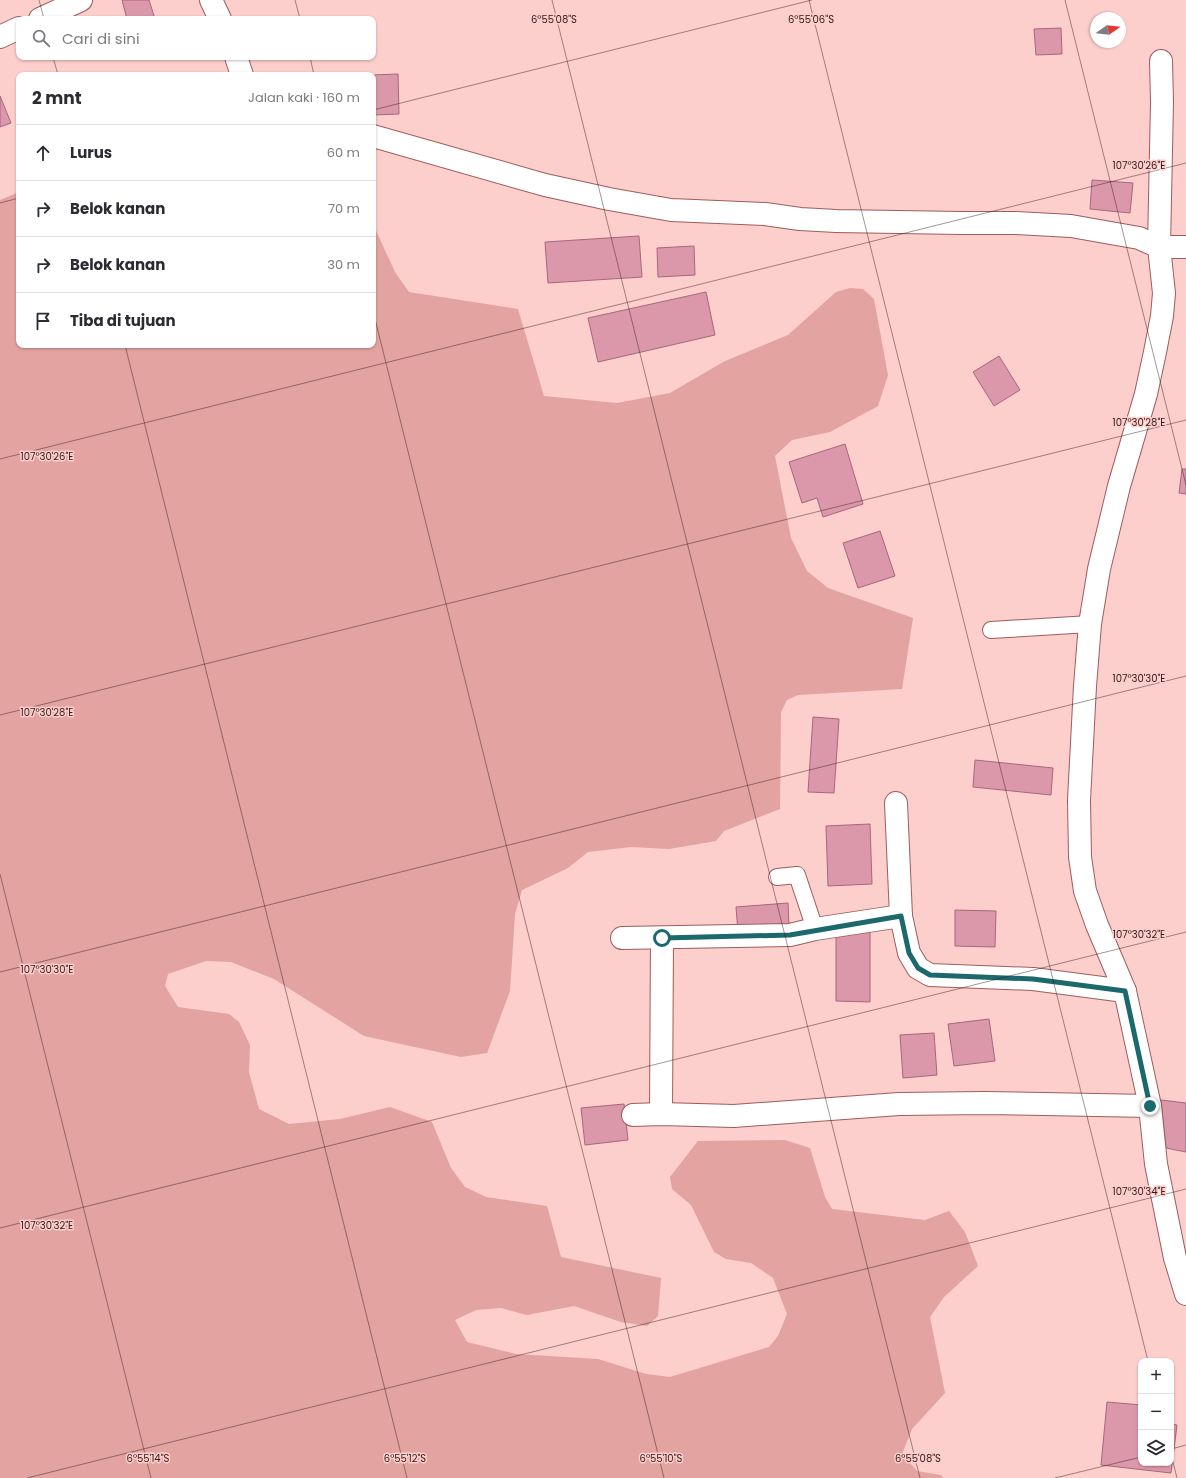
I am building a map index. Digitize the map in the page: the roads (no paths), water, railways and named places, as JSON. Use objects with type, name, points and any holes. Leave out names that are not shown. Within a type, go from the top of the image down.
[{"type":"street","points":[[46,16],[81,0]]},
{"type":"street","points":[[211,0],[219,16]]},
{"type":"street","points":[[0,37],[16,29]]},
{"type":"street","points":[[237,60],[241,72]]},
{"type":"street","points":[[1161,61],[1162,102],[1159,246],[1164,293],[1162,316],[1146,394],[1119,486],[1099,569],[1090,624],[1079,800],[1080,858],[1087,898],[1125,991],[1150,1106],[1156,1164],[1176,1258],[1186,1294]]},
{"type":"street","points":[[376,137],[545,185],[608,199],[671,210],[765,214],[800,219],[836,221],[1016,223],[1071,226],[1139,238],[1159,246],[1186,246]]},
{"type":"street","points":[[896,803],[901,916],[909,953],[918,968],[930,975],[1033,979],[1125,991]]},
{"type":"street","points":[[622,938],[790,935],[901,916]]},
{"type":"street","points":[[661,1114],[662,938]]},
{"type":"street","points":[[633,1115],[661,1114],[734,1116],[899,1104],[985,1103],[1150,1106]]},
{"type":"lane","points":[[991,630],[1090,624]]},
{"type":"lane","points":[[777,877],[797,875],[815,930]]}]
